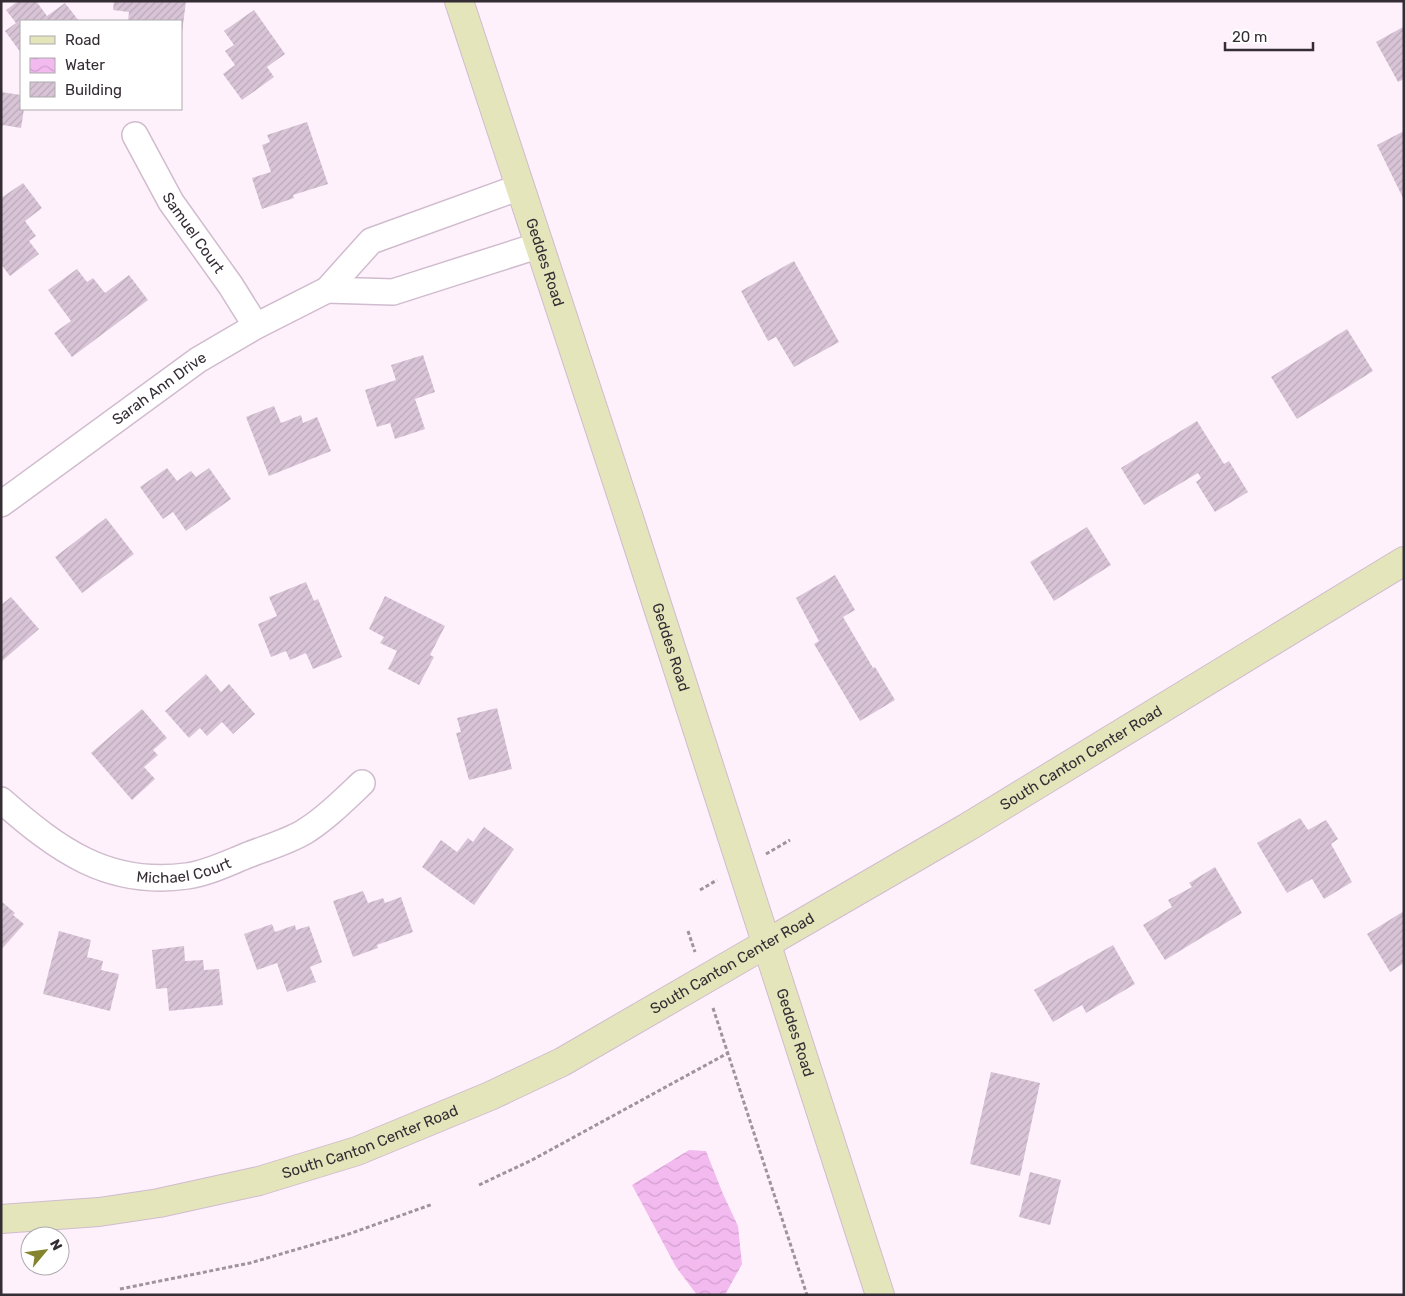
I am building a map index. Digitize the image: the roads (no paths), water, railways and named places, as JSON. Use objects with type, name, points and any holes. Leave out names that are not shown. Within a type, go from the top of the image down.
[{"type":"main road","name":"Geddes Road","points":[[459,1],[540,245],[880,1295]]},
{"type":"main road","name":"South Canton Center Road","points":[[1,1219],[99,1212],[159,1203],[259,1181],[357,1151],[490,1096],[562,1062],[966,828],[1404,561]]},
{"type":"street","name":"Samuel Court","points":[[135,136],[171,202],[231,286],[256,326]]},
{"type":"street","name":"Sarah Ann Drive","points":[[1,504],[198,360],[256,326],[328,290],[370,241],[520,187]]},
{"type":"street","name":"Sarah Ann Drive","points":[[328,290],[393,292],[540,245]]},
{"type":"street","name":"Michael Court","points":[[3,802],[68,852],[102,869],[148,878],[187,876],[210,871],[303,833],[333,811],[362,784]]},
{"type":"water","points":[[689,1150],[706,1151],[738,1226],[742,1264],[725,1295],[697,1295],[676,1267],[632,1185]]}]
